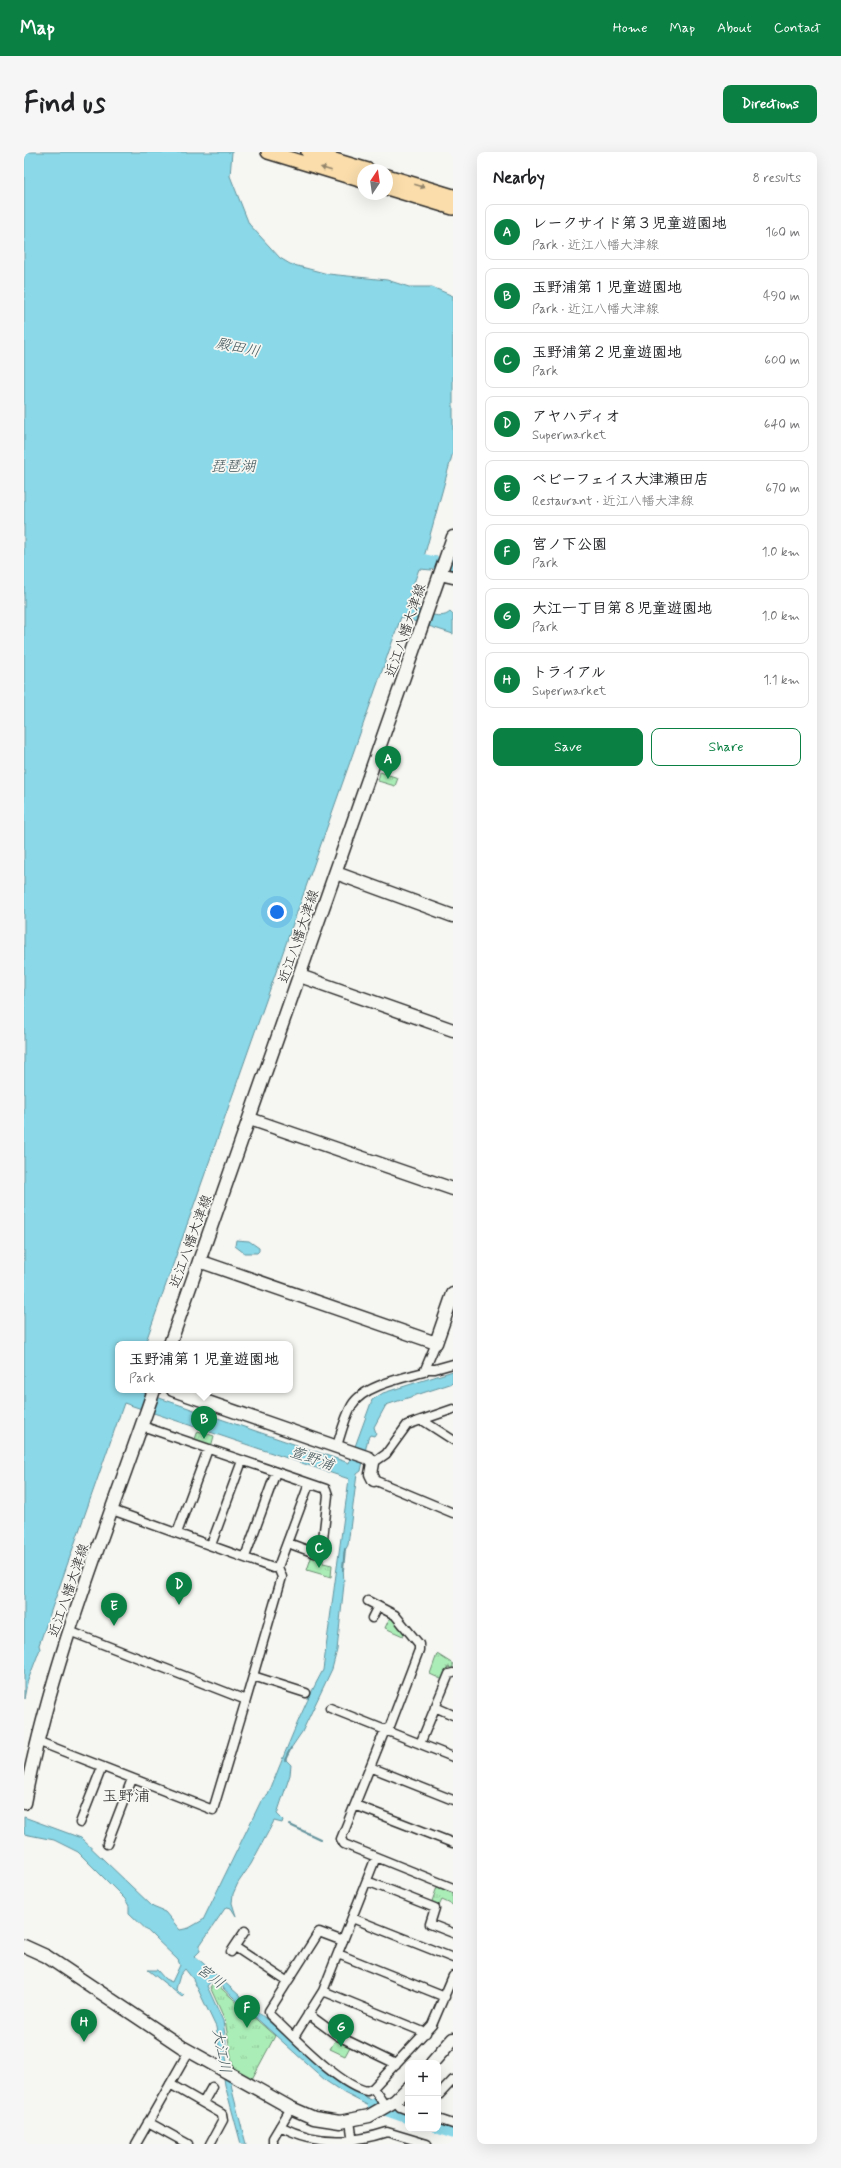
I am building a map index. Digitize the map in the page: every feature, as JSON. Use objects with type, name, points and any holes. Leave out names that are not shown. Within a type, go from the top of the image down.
[{"type":"main road","points":[[268,152],[357,179]]},
{"type":"main road","points":[[308,152],[357,167]]},
{"type":"main road","points":[[393,178],[453,196]]},
{"type":"main road","points":[[393,190],[453,208]]},
{"type":"street","name":"近江八幡大津線","points":[[171,1341],[451,546]]},
{"type":"street","points":[[441,573],[453,576]]},
{"type":"street","points":[[336,873],[453,916]]},
{"type":"street","points":[[300,976],[453,1030]]},
{"type":"street","points":[[250,1119],[453,1189]]},
{"type":"street","points":[[200,1261],[436,1343]]},
{"type":"street","points":[[426,1369],[436,1343],[450,1314],[453,1294]]},
{"type":"street","points":[[337,1446],[352,1404],[362,1393],[426,1369],[435,1369],[453,1364]]},
{"type":"street","name":"近江八幡大津線","points":[[24,1803],[47,1699],[69,1631],[153,1393]]},
{"type":"street","points":[[182,1393],[352,1451],[369,1460],[386,1454],[407,1425],[453,1408]]},
{"type":"street","points":[[422,1420],[453,1440]]},
{"type":"street","points":[[142,1426],[326,1489],[328,1495],[322,1548],[320,1553],[315,1553],[288,1543]]},
{"type":"street","points":[[177,1533],[208,1449]]},
{"type":"street","points":[[369,1460],[371,1474],[374,1480],[453,1513]]},
{"type":"street","points":[[211,1545],[242,1461]]},
{"type":"street","points":[[245,1558],[276,1472]]},
{"type":"street","points":[[37,1741],[213,1810],[282,1577],[278,1567],[309,1484]]},
{"type":"street","points":[[112,1510],[273,1568],[278,1567]]},
{"type":"street","points":[[368,1601],[395,1615],[419,1644],[390,1726],[385,1730],[341,1839],[344,1844],[453,1888]]},
{"type":"street","points":[[372,1618],[378,1606]]},
{"type":"street","points":[[69,1631],[246,1700]]},
{"type":"street","points":[[420,1744],[449,1674],[453,1673]]},
{"type":"street","points":[[253,1676],[306,1693]]},
{"type":"street","points":[[330,1708],[453,1757]]},
{"type":"street","points":[[435,1708],[453,1715]]},
{"type":"street","points":[[80,1823],[102,1766]]},
{"type":"street","points":[[370,1767],[453,1800]]},
{"type":"street","points":[[106,1844],[132,1779]]},
{"type":"street","points":[[355,1805],[453,1843]]},
{"type":"street","points":[[294,2037],[323,1991],[376,1857]]},
{"type":"street","points":[[367,1881],[435,1908],[430,1924],[453,1933]]},
{"type":"street","points":[[352,1918],[453,1958]]},
{"type":"street","points":[[245,1931],[233,1949],[288,1982]]},
{"type":"street","points":[[343,1940],[319,1932],[269,2011],[270,2015],[334,2072],[354,2086],[367,2091],[372,2088],[426,2033],[437,2016],[453,1976]]},
{"type":"street","points":[[24,1946],[46,1956],[189,2051],[291,2108],[314,2118],[350,2121],[369,2116],[391,2104],[405,2091]]},
{"type":"street","points":[[338,1954],[444,1997]]},
{"type":"street","points":[[323,1991],[426,2033]]},
{"type":"street","points":[[308,2014],[338,2036],[396,2064]]},
{"type":"street","points":[[435,2060],[453,2039]]},
{"type":"street","points":[[136,2144],[189,2051]]},
{"type":"street","points":[[441,2093],[453,2080]]},
{"type":"street","points":[[170,2084],[224,2117],[210,2144]]},
{"type":"street","points":[[203,2103],[212,2087]]},
{"type":"street","points":[[372,2088],[391,2104],[405,2109]]},
{"type":"street","points":[[273,2144],[273,2138],[291,2108]]},
{"type":"street","points":[[441,2120],[453,2124]]},
{"type":"street","points":[[350,2121],[353,2142]]},
{"type":"street","points":[[148,2122],[188,2144]]},
{"type":"street","points":[[280,2126],[294,2134],[327,2143],[370,2142],[387,2132],[427,2144]]},
{"type":"green space","points":[[380,772],[398,778],[395,786],[378,781]]},
{"type":"green space","points":[[198,1431],[214,1436],[211,1447],[194,1441]]},
{"type":"green space","points":[[312,1555],[323,1559],[323,1563],[332,1565],[331,1577],[307,1570]]},
{"type":"green space","points":[[390,1617],[405,1633],[403,1636],[385,1628]]},
{"type":"green space","points":[[437,1654],[453,1664],[453,1669],[448,1667],[443,1680],[430,1674]]},
{"type":"green space","points":[[437,1887],[453,1893],[453,1905],[442,1900],[439,1906],[431,1904]]},
{"type":"green space","points":[[214,1982],[275,2036],[252,2079],[233,2068],[225,2020],[210,1987]]},
{"type":"green space","points":[[336,2039],[351,2045],[345,2056],[330,2049]]},
{"type":"water","name":"琵琶湖","points":[[24,152],[232,152],[230,176],[249,224],[280,258],[290,264],[328,274],[387,280],[409,287],[432,287],[453,296],[453,452],[424,557],[437,557],[432,570],[419,569],[406,605],[428,614],[440,616],[446,615],[450,612],[453,615],[453,634],[401,617],[146,1341],[115,1341],[115,1393],[145,1393],[349,1463],[372,1400],[383,1393],[453,1371],[453,1383],[386,1405],[374,1427],[376,1433],[374,1436],[370,1435],[368,1438],[361,1471],[357,1474],[348,1545],[344,1552],[344,1584],[337,1650],[332,1669],[302,1732],[287,1754],[286,1760],[291,1765],[290,1775],[277,1814],[283,1820],[282,1823],[274,1821],[251,1864],[238,1883],[233,1894],[232,1903],[236,1916],[231,1908],[226,1907],[200,1945],[200,1951],[195,1956],[329,2075],[345,2086],[377,2103],[371,2107],[344,2093],[326,2081],[213,1979],[207,1986],[223,2021],[226,2042],[225,2052],[233,2094],[246,2144],[241,2144],[225,2085],[216,2027],[193,1979],[185,1969],[180,1975],[176,1989],[184,1995],[182,1997],[148,1970],[157,1970],[165,1979],[172,1982],[180,1965],[178,1960],[129,1913],[129,1906],[125,1899],[78,1852],[54,1840],[24,1834],[24,1817],[81,1838],[153,1907],[165,1912],[180,1930],[189,1928],[203,1920],[261,1801],[268,1795],[300,1716],[323,1670],[349,1479],[124,1403],[39,1645],[40,1649],[27,1683],[24,1699]]},
{"type":"water","points":[[236,1240],[249,1241],[259,1248],[259,1251],[257,1253],[244,1253],[235,1246]]},
{"type":"waterway","points":[[417,559],[435,563],[453,563]]},
{"type":"waterway","points":[[343,1570],[345,1549]]},
{"type":"waterway","points":[[285,1760],[291,1748]]},
{"type":"waterway","points":[[290,1825],[320,1839]]},
{"type":"waterway","name":"宮川","points":[[374,2105],[405,2116]]},
{"type":"waterway","name":"宮川","points":[[441,2128],[453,2132]]},
{"type":"place","name":"レークサイド第３児童遊園地","points":[[388,779]]},
{"type":"place","name":"玉野浦第１児童遊園地","points":[[204,1439]]},
{"type":"place","name":"玉野浦第２児童遊園地","points":[[319,1568]]},
{"type":"place","name":"アヤハディオ","points":[[179,1605]]},
{"type":"place","name":"ベビーフェイス大津瀬田店","points":[[114,1626]]},
{"type":"place","name":"宮ノ下公園","points":[[247,2028]]},
{"type":"place","name":"トライアル","points":[[84,2042]]},
{"type":"place","name":"大江一丁目第８児童遊園地","points":[[341,2047]]},
{"type":"district","name":"玉野浦","points":[[126,1795]]},
{"type":"water label","name":"殿田川","points":[[238,347]]},
{"type":"water label","name":"萱野浦","points":[[312,1458]]},
{"type":"water label","name":"大江川","points":[[222,2051]]}]
